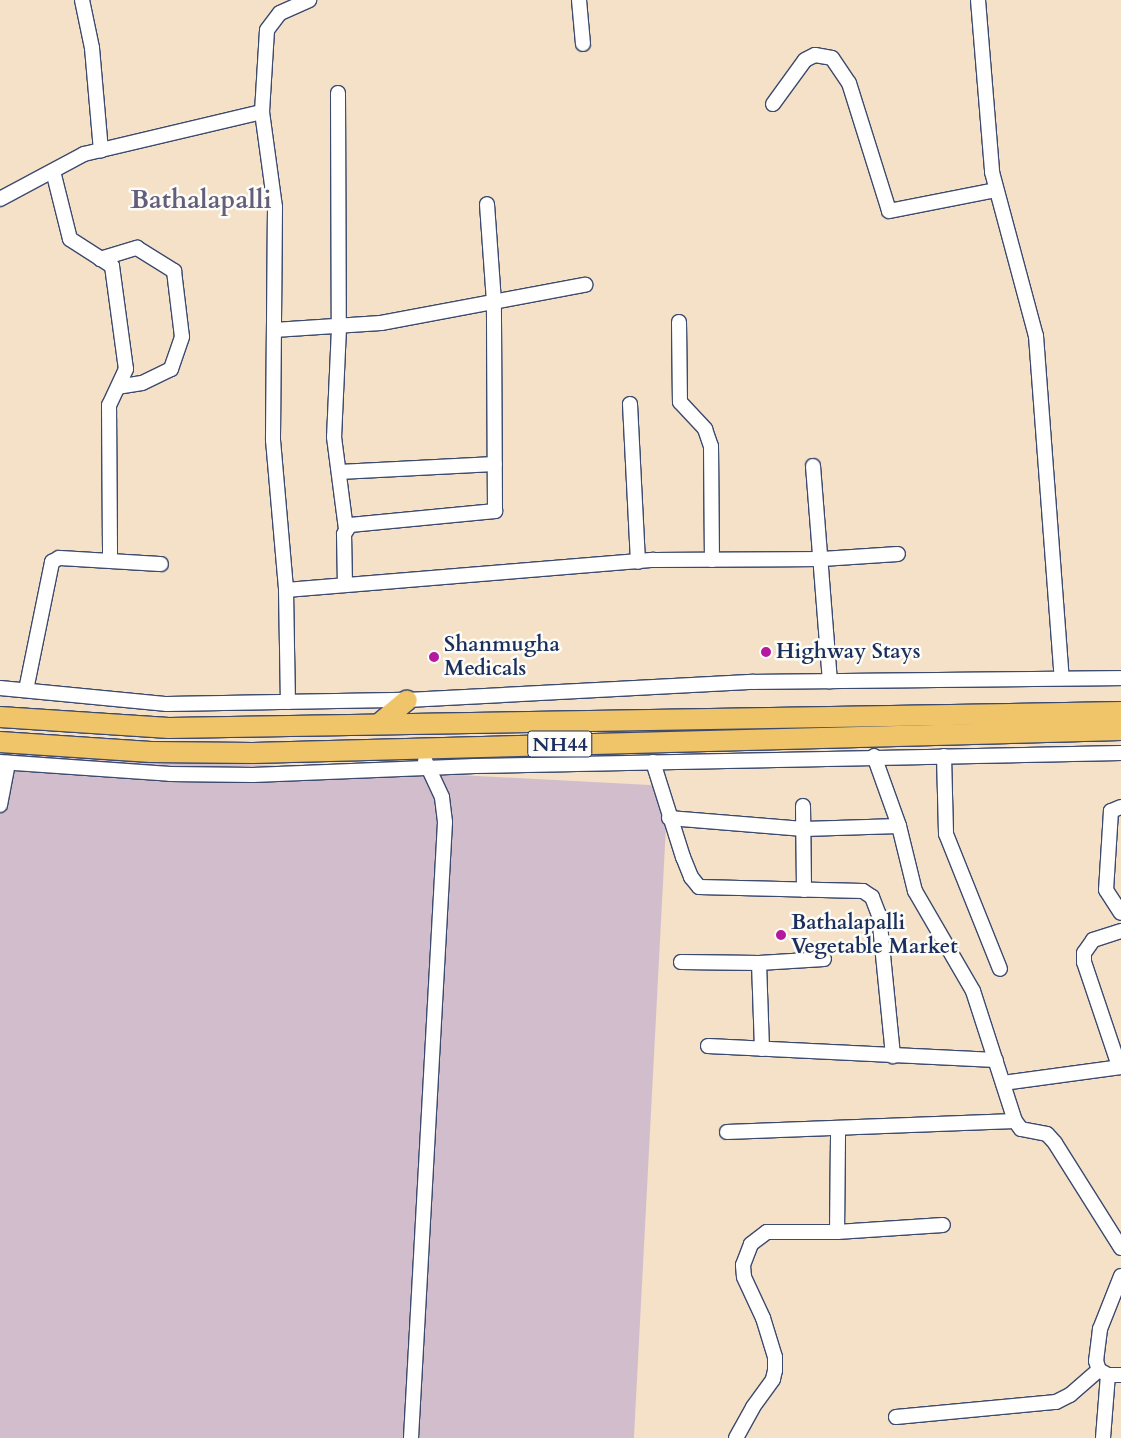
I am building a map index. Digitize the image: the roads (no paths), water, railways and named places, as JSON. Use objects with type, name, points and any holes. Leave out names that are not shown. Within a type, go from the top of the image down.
[{"type":"highway","points":[[380,723],[407,700]]},
{"type":"highway","name":"NH44","points":[[0,718],[169,728],[1121,712]]},
{"type":"highway","name":"NH44","points":[[0,742],[151,752],[1121,730]]},
{"type":"street","points":[[82,0],[92,48],[100,151]]},
{"type":"street","points":[[288,702],[286,590],[273,440],[275,207],[262,112],[267,30],[280,13],[309,0]]},
{"type":"street","points":[[579,0],[583,44]]},
{"type":"street","points":[[978,0],[992,172],[1036,336],[1062,678]]},
{"type":"street","points":[[773,104],[805,60],[815,55],[832,58],[849,83],[889,211],[996,190]]},
{"type":"street","points":[[338,93],[339,328],[334,437],[346,530],[345,585]]},
{"type":"street","points":[[0,199],[84,154],[151,136],[262,112]]},
{"type":"street","points":[[53,171],[70,239],[112,266],[126,369],[109,405],[110,560]]},
{"type":"street","points":[[346,530],[350,525],[495,511],[494,302],[487,204]]},
{"type":"street","points":[[100,259],[137,248],[174,271],[182,336],[171,369],[142,383],[118,387]]},
{"type":"street","points":[[274,330],[339,328],[585,286]]},
{"type":"street","points":[[679,322],[680,402],[705,429],[711,446],[712,560]]},
{"type":"street","points":[[630,404],[638,562]]},
{"type":"street","points":[[339,472],[495,464]]},
{"type":"street","points":[[813,466],[822,559],[830,681]]},
{"type":"street","points":[[286,590],[638,562],[822,559],[898,554]]},
{"type":"street","points":[[26,690],[50,564],[59,558],[162,564]]},
{"type":"street","points":[[0,688],[167,704],[407,700],[754,682],[1121,678]]},
{"type":"street","points":[[411,1438],[445,822],[442,797],[430,769],[417,747]]},
{"type":"street","points":[[0,804],[4,762],[189,774],[874,756],[1121,753]]},
{"type":"street","points":[[874,756],[899,826],[915,891],[973,991],[1015,1121],[1021,1129],[1047,1134],[1055,1143],[1121,1248]]},
{"type":"street","points":[[944,756],[946,834],[1000,969]]},
{"type":"street","points":[[653,762],[669,818],[691,877],[699,887],[863,891],[876,904],[892,1056]]},
{"type":"street","points":[[803,806],[804,890]]},
{"type":"street","points":[[1121,807],[1111,811],[1106,890],[1121,913]]},
{"type":"street","points":[[669,818],[804,829],[899,826]]},
{"type":"street","points":[[1003,1083],[1120,1067],[1084,962],[1084,953],[1093,940],[1121,931]]},
{"type":"street","points":[[681,962],[759,963],[824,959]]},
{"type":"street","points":[[759,963],[762,1049]]},
{"type":"street","points":[[708,1046],[996,1060]]},
{"type":"street","points":[[727,1132],[1015,1121]]},
{"type":"street","points":[[838,1128],[838,1232]]},
{"type":"street","points":[[736,1438],[753,1406],[773,1379],[775,1370],[774,1356],[763,1318],[744,1277],[743,1265],[748,1250],[759,1237],[767,1232],[838,1232],[943,1225]]},
{"type":"street","points":[[1109,1373],[1096,1361],[1100,1329],[1121,1276]]},
{"type":"street","points":[[896,1417],[1056,1402],[1109,1373]]},
{"type":"street","points":[[1103,1438],[1109,1373]]},
{"type":"place","name":"Highway Stays","points":[[766,652]]},
{"type":"place","name":"Shanmugha Medicals","points":[[434,657]]},
{"type":"place","name":"Bathalapalli Vegetable Market","points":[[781,935]]},
{"type":"district","name":"Bathalapalli","points":[[201,200]]}]
